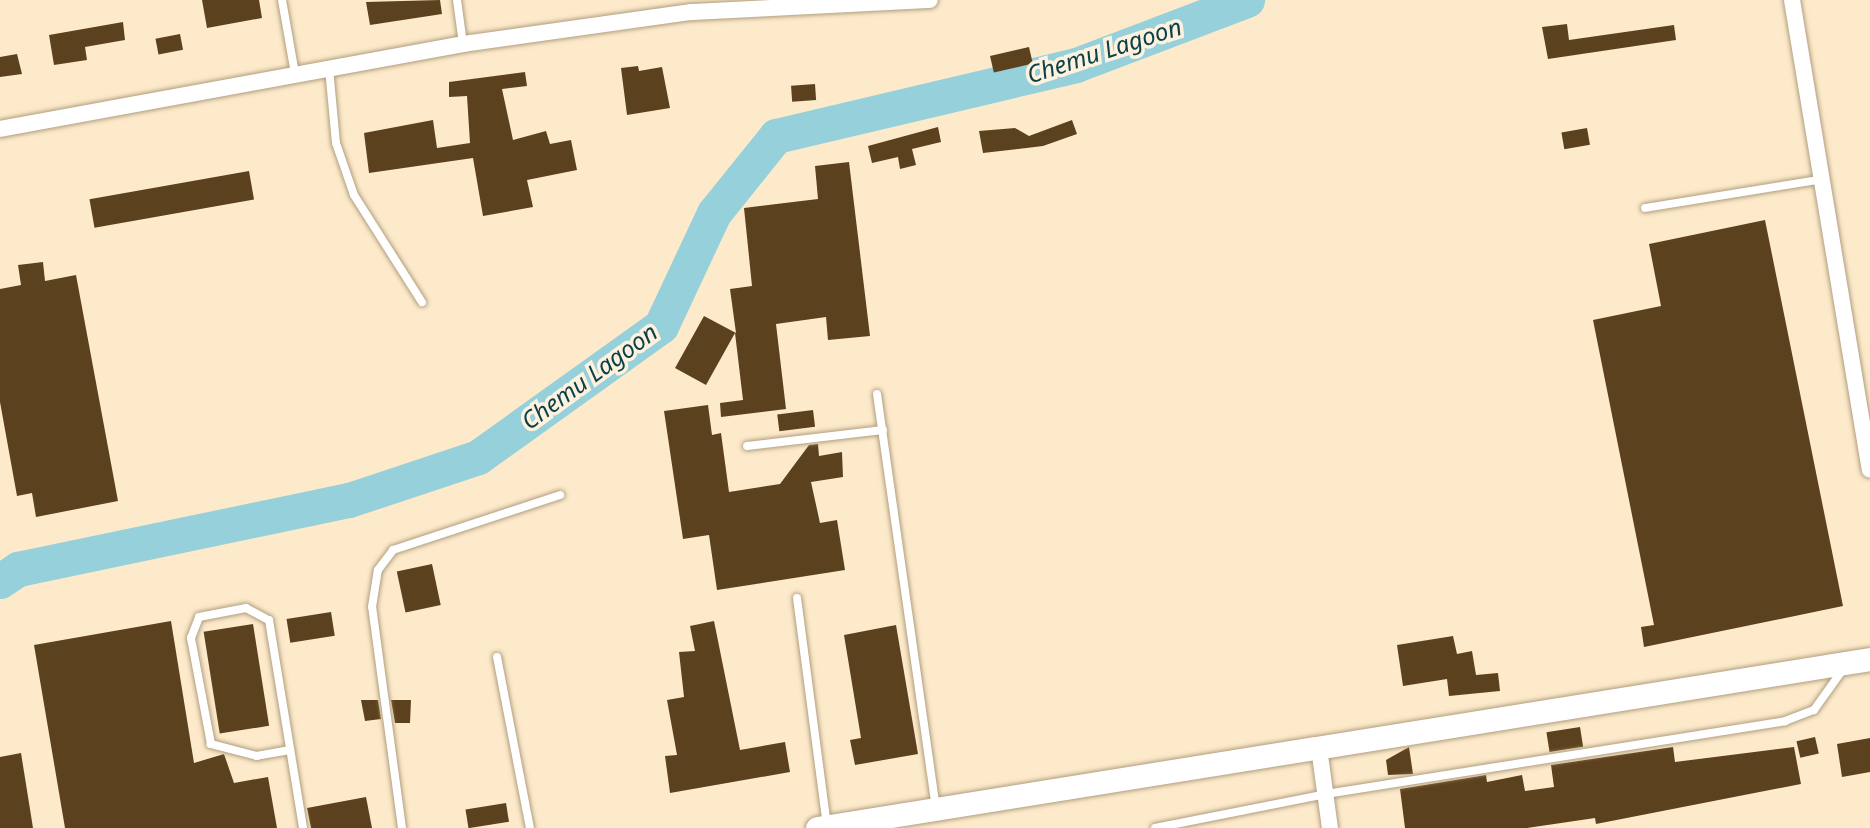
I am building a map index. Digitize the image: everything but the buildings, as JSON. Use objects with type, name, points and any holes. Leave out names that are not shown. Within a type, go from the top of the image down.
[{"type":"street","points":[[0,129],[463,44],[771,4],[930,0]]},
{"type":"street","points":[[1792,0],[1824,179],[1870,470]]},
{"type":"street","points":[[822,827],[1859,661]]},
{"type":"street","points":[[1319,748],[1330,828]]},
{"type":"lane","points":[[282,0],[295,74]]},
{"type":"lane","points":[[457,0],[463,44]]},
{"type":"lane","points":[[329,68],[336,143],[354,195],[422,302]]},
{"type":"lane","points":[[1645,208],[1824,179]]},
{"type":"lane","points":[[877,394],[936,809]]},
{"type":"lane","points":[[747,446],[883,430]]},
{"type":"lane","points":[[402,828],[372,607],[378,570],[393,550],[560,495]]},
{"type":"lane","points":[[797,598],[822,827]]},
{"type":"lane","points":[[290,750],[257,756],[212,744],[191,638],[199,617],[246,608],[270,620],[303,828]]},
{"type":"lane","points":[[497,657],[530,828]]},
{"type":"lane","points":[[1155,828],[1325,794],[1785,721],[1814,710],[1859,661]]},
{"type":"shaded area","points":[[0,0],[1870,0],[1870,828],[0,828]]},
{"type":"waterway","name":"Chemu Lagoon","points":[[0,581],[18,569],[349,500],[478,457],[661,326],[714,213],[776,136],[1076,65],[1247,0]]}]
